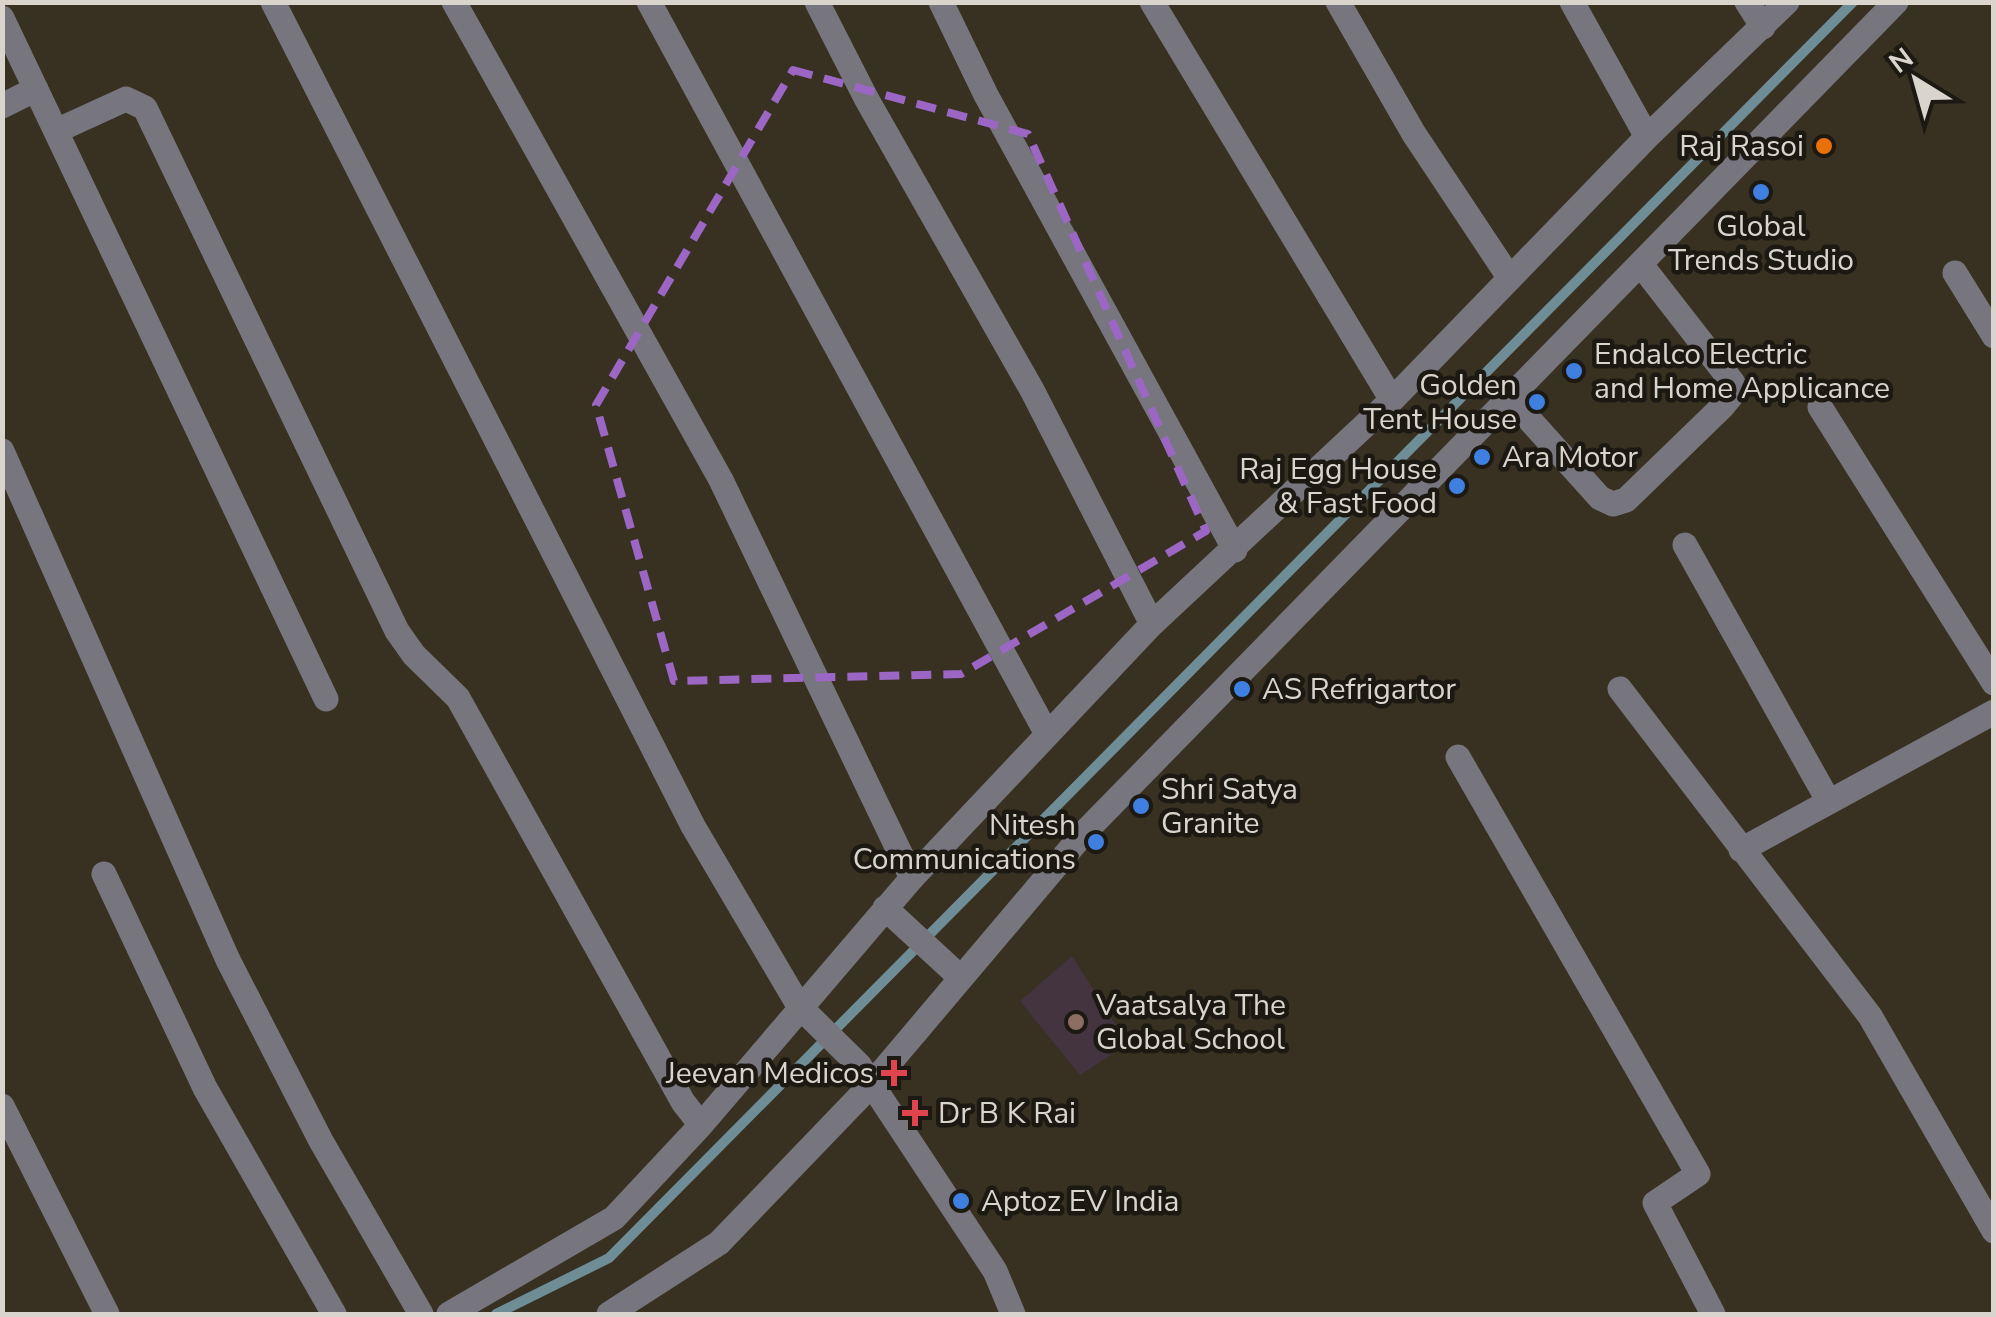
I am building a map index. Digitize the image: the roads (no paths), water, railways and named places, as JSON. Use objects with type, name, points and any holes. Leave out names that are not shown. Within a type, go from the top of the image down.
[{"type":"street","points":[[274,2],[693,826],[808,1015],[865,1075],[995,1271],[1014,1314]]},
{"type":"street","points":[[454,2],[721,480],[912,878]]},
{"type":"street","points":[[649,2],[1047,734]]},
{"type":"street","points":[[817,2],[866,98],[1032,390],[1152,624]]},
{"type":"street","points":[[940,2],[986,95],[1236,550]]},
{"type":"street","points":[[1152,2],[1392,400]]},
{"type":"street","points":[[1338,2],[1414,134],[1508,277]]},
{"type":"street","points":[[1572,2],[1648,137]]},
{"type":"street","points":[[1748,2],[1763,28]]},
{"type":"street","points":[[449,1314],[614,1218],[808,1015],[891,914],[912,878],[1152,624],[1236,550],[1392,400],[1508,277],[1787,2]]},
{"type":"street","points":[[609,1314],[631,1304],[719,1243],[952,970],[1896,2]]},
{"type":"street","points":[[2,18],[326,698]]},
{"type":"street","points":[[2,106],[36,89]]},
{"type":"street","points":[[56,131],[126,99],[145,108],[398,631],[414,655],[458,698],[683,1102],[701,1126]]},
{"type":"street","points":[[1510,398],[1600,498],[1612,504],[1626,500],[1722,407],[1732,396],[1732,383],[1642,266]]},
{"type":"street","points":[[1955,273],[1994,336]]},
{"type":"street","points":[[1820,407],[1994,683]]},
{"type":"street","points":[[2,451],[237,978],[321,1141],[421,1314]]},
{"type":"street","points":[[1686,545],[1829,802]]},
{"type":"street","points":[[1620,689],[1870,1016],[1994,1230]]},
{"type":"street","points":[[1741,850],[1994,712]]},
{"type":"street","points":[[1458,757],[1698,1174],[1655,1203],[1713,1314]]},
{"type":"street","points":[[104,874],[205,1088],[334,1314]]},
{"type":"street","points":[[891,914],[952,970]]},
{"type":"street","points":[[2,1106],[107,1314]]},
{"type":"waterway","points":[[496,1314],[609,1258],[1853,2]]},
{"type":"place","name":"Raj Rasoi","points":[[1824,146]]},
{"type":"place","name":"Global Trends Studio","points":[[1761,192]]},
{"type":"place","name":"Endalco Electric and Home Applicance","points":[[1574,371]]},
{"type":"place","name":"Golden Tent House","points":[[1537,402]]},
{"type":"place","name":"Ara Motor","points":[[1482,457]]},
{"type":"place","name":"Raj Egg House & Fast Food","points":[[1457,486]]},
{"type":"place","name":"AS Refrigartor","points":[[1242,689]]},
{"type":"place","name":"Shri Satya Granite","points":[[1141,806]]},
{"type":"place","name":"Nitesh Communications","points":[[1096,842]]},
{"type":"place","name":"Vaatsalya The Global School","points":[[1076,1022]]},
{"type":"place","name":"Jeevan Medicos","points":[[894,1073]]},
{"type":"place","name":"Dr B K Rai","points":[[915,1113]]},
{"type":"place","name":"Aptoz EV India","points":[[961,1201]]}]
